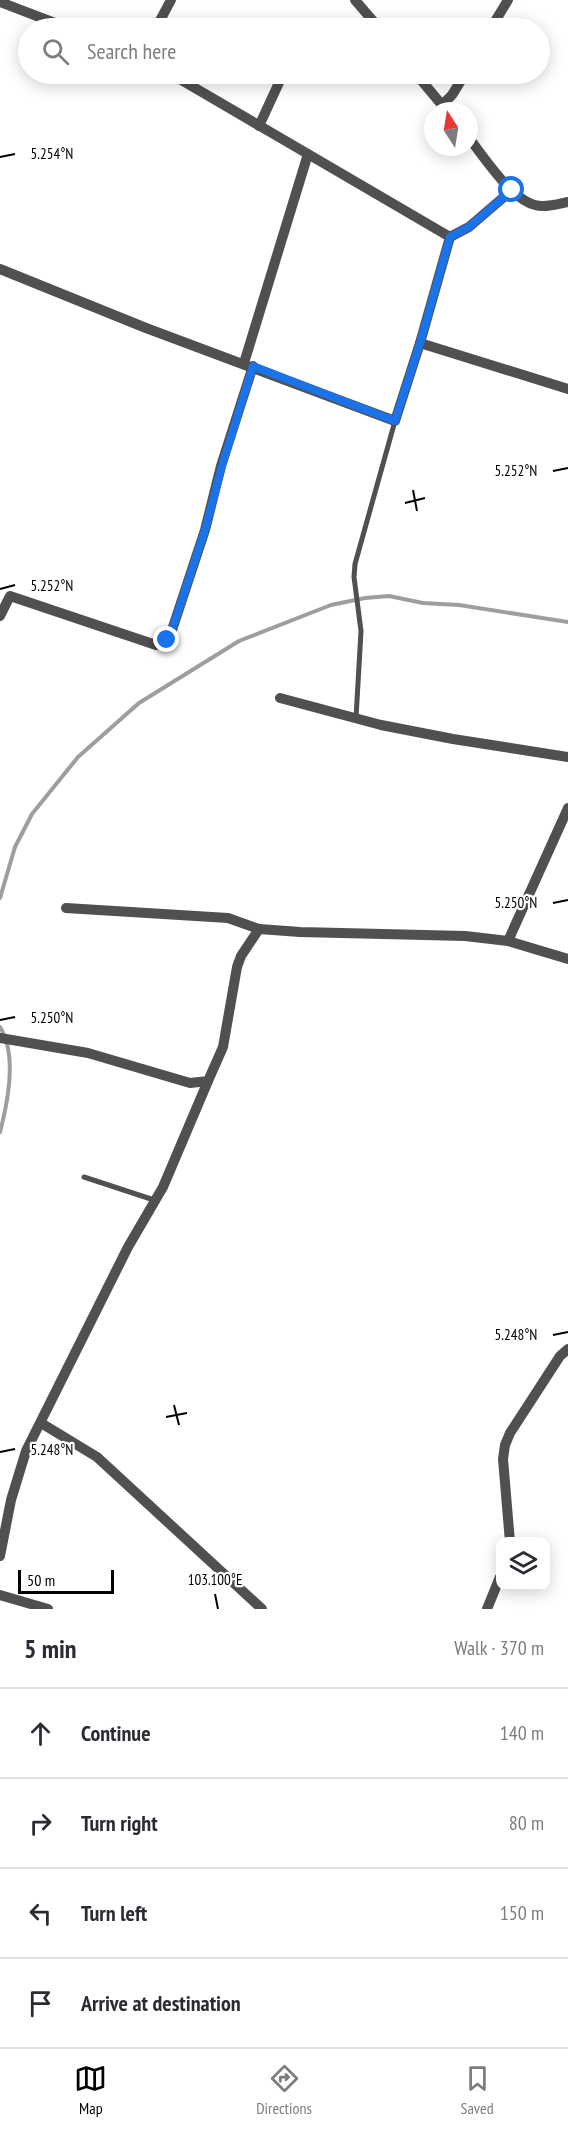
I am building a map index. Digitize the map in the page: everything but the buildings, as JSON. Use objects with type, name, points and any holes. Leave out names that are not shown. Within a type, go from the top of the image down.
[{"type":"street","points":[[161,18],[171,0]]},
{"type":"street","points":[[355,0],[370,18]]},
{"type":"street","points":[[497,18],[508,0]]},
{"type":"street","points":[[0,3],[41,18]]},
{"type":"street","points":[[188,84],[450,237]]},
{"type":"street","points":[[260,126],[279,84]]},
{"type":"street","points":[[424,84],[439,102]]},
{"type":"street","points":[[448,102],[459,84]]},
{"type":"street","points":[[478,149],[512,190],[527,202],[536,206],[568,202]]},
{"type":"street","points":[[0,616],[9,596],[156,645],[170,636],[205,530],[248,365],[308,154]]},
{"type":"street","points":[[0,269],[146,328],[395,421],[450,237],[469,227],[512,190]]},
{"type":"street","points":[[420,343],[568,389]]},
{"type":"street","points":[[280,698],[381,725],[568,757]]},
{"type":"street","points":[[508,941],[568,808]]},
{"type":"street","points":[[66,908],[228,918],[259,929],[438,935],[508,941],[568,959]]},
{"type":"street","points":[[0,1556],[5,1505],[24,1457],[128,1247],[156,1201],[223,1047],[237,967],[241,956],[259,929]]},
{"type":"street","points":[[0,1038],[88,1053],[190,1083],[208,1081]]},
{"type":"street","points":[[510,1537],[503,1459],[505,1445],[510,1433],[568,1349]]},
{"type":"street","points":[[41,1423],[97,1457],[262,1609]]},
{"type":"street","points":[[487,1609],[496,1588]]},
{"type":"street","points":[[0,1595],[48,1609]]},
{"type":"lane","points":[[356,717],[361,631],[355,564],[395,421]]},
{"type":"lane","points":[[84,1177],[156,1201]]},
{"type":"waterway","points":[[0,898],[15,847],[32,814],[78,757],[139,703],[239,641],[331,605],[389,596],[423,603],[459,605],[568,622]]},
{"type":"waterway","points":[[0,1027],[5,1038],[10,1064],[6,1107],[0,1132]]},
{"type":"route","points":[[167,640],[205,530],[253,366],[395,421],[450,237],[469,227],[512,190]]}]
